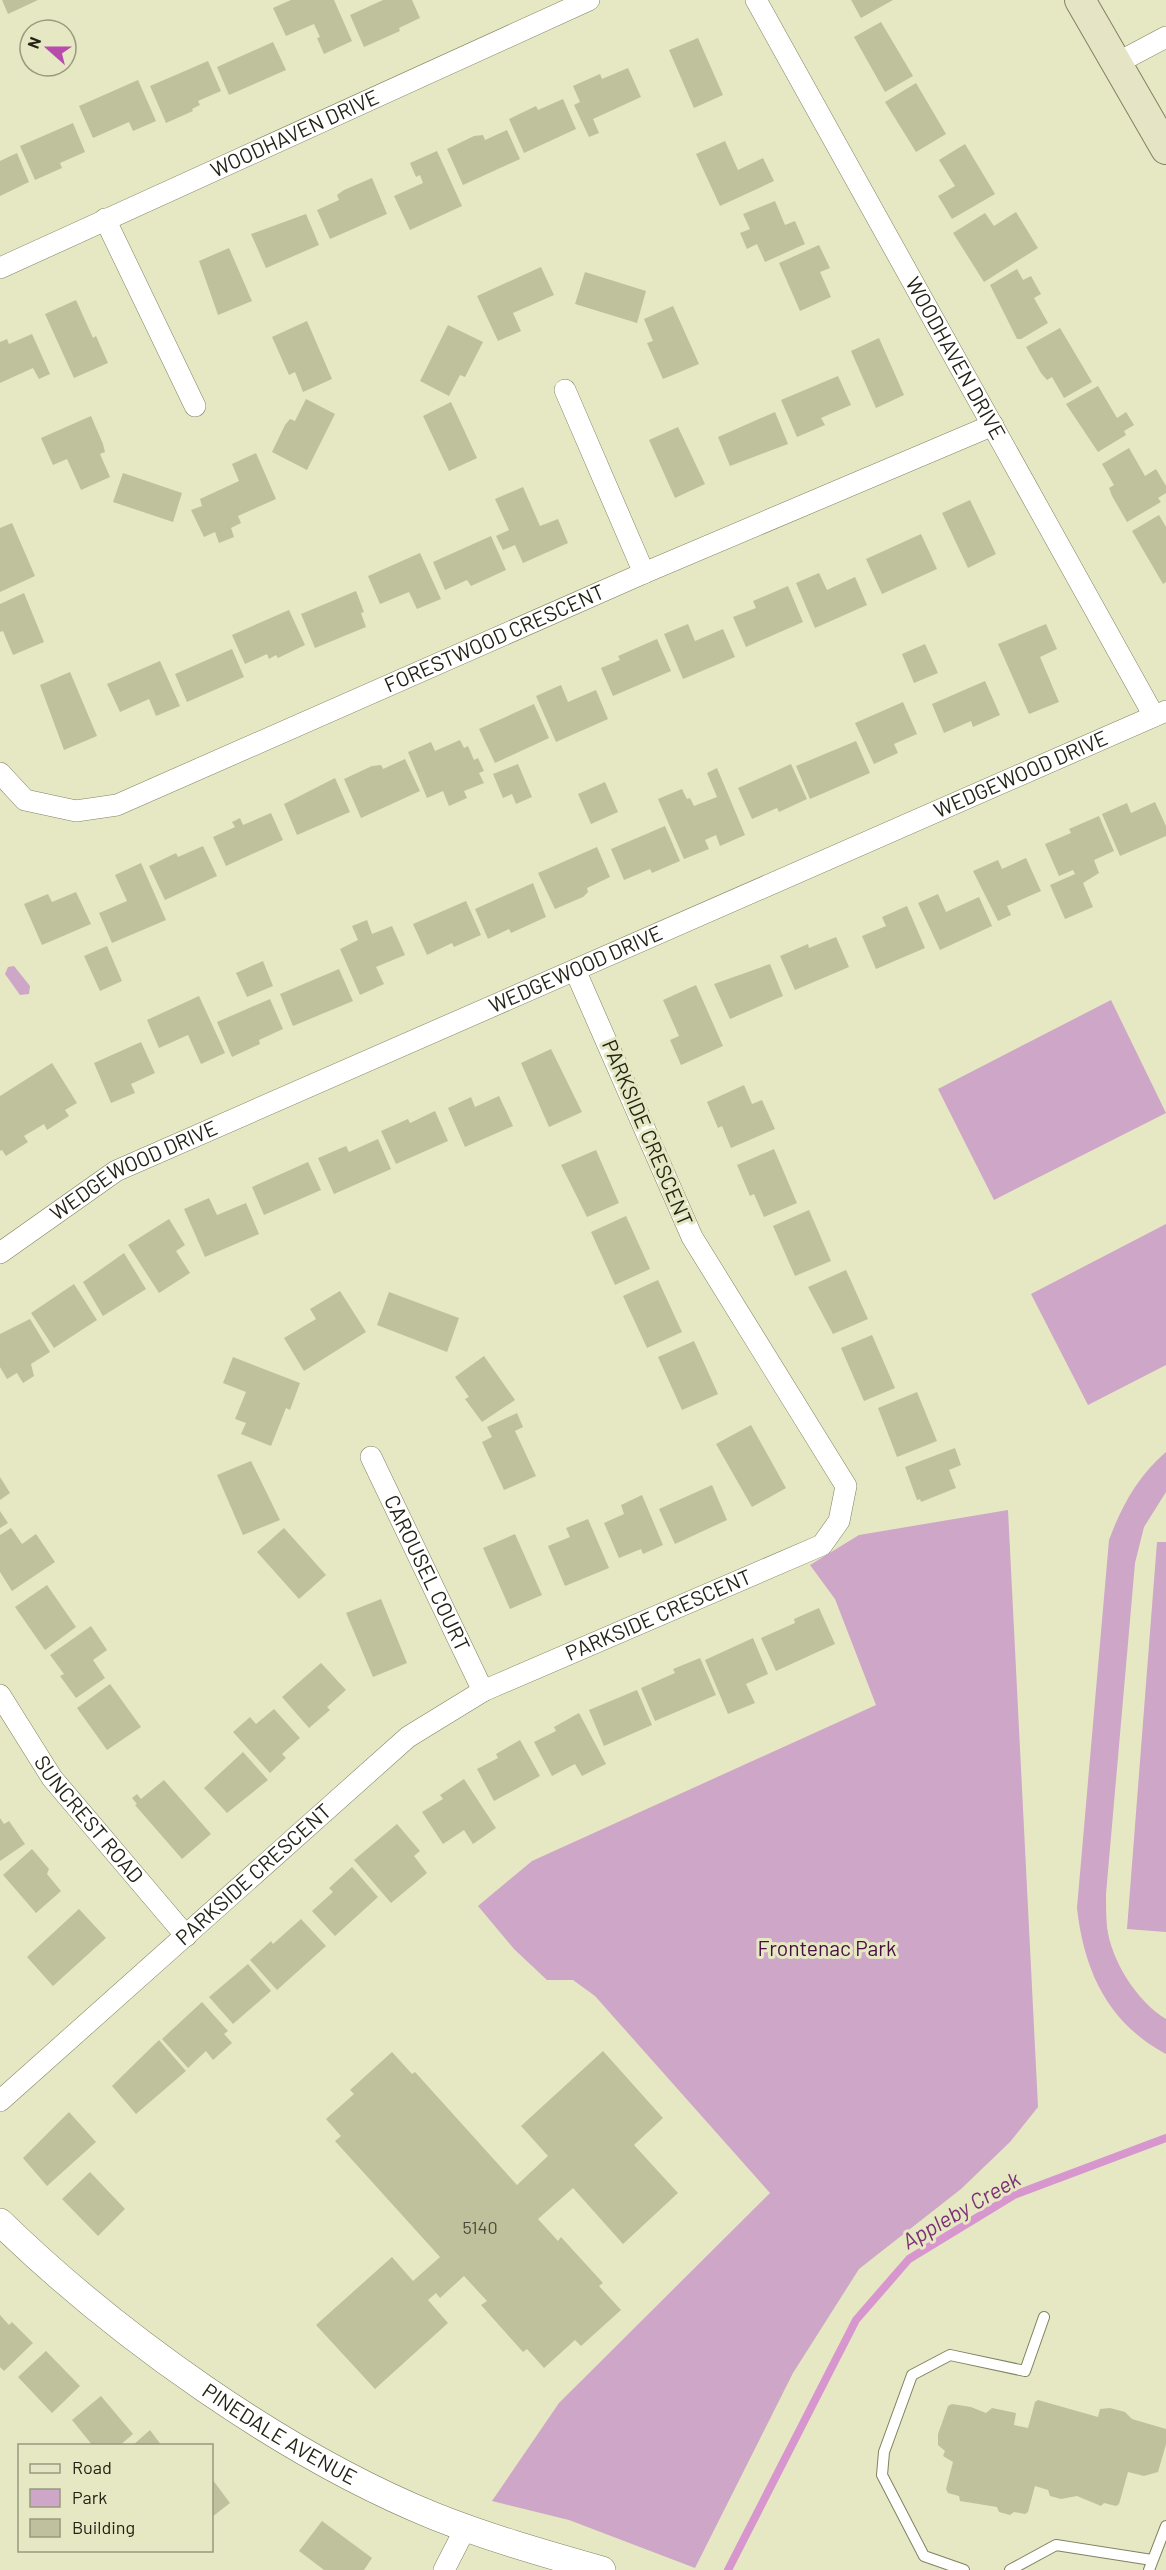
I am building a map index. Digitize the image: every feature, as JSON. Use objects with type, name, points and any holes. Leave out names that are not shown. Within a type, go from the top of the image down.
[{"type":"main road","points":[[1080,0],[1166,149]]},
{"type":"street","name":"WOODHAVEN DRIVE","points":[[0,268],[589,0]]},
{"type":"street","name":"WOODHAVEN DRIVE","points":[[756,0],[993,425],[1160,713]]},
{"type":"street","points":[[1117,63],[1166,37]]},
{"type":"street","points":[[105,219],[195,406]]},
{"type":"street","points":[[565,390],[644,573]]},
{"type":"street","name":"FORESTWOOD CRESCENT","points":[[0,773],[25,800],[76,811],[117,805],[644,573],[993,425]]},
{"type":"street","name":"WEDGEWOOD DRIVE","points":[[0,1254],[116,1171],[1160,713]]},
{"type":"street","name":"PARKSIDE CRESCENT","points":[[0,2101],[408,1737],[483,1691],[822,1545],[839,1521],[846,1486],[692,1237],[575,970]]},
{"type":"street","name":"CAROUSEL COURT","points":[[371,1457],[483,1691]]},
{"type":"street","name":"SUNCREST ROAD","points":[[0,1695],[52,1778],[186,1936]]},
{"type":"street","name":"PINEDALE AVENUE","points":[[0,2222],[65,2280],[146,2346],[240,2411],[366,2485],[466,2528],[602,2570]]},
{"type":"street","points":[[444,2570],[466,2528]]},
{"type":"lane","points":[[964,2570],[924,2556],[882,2475],[884,2452],[912,2375],[950,2355],[1025,2371],[1044,2317]]},
{"type":"lane","points":[[1010,2570],[1056,2545],[1150,2565],[1166,2526]]},
{"type":"green space","points":[[14,966],[30,986],[29,994],[20,995],[5,974],[8,967]]},
{"type":"green space","points":[[1111,1000],[1166,1113],[994,1200],[938,1089]]},
{"type":"green space","points":[[1166,1224],[1166,1365],[1088,1405],[1031,1294]]},
{"type":"green space","points":[[1166,1452],[1166,1492],[1144,1527],[1135,1563],[1106,1894],[1109,1940],[1127,1979],[1145,2002],[1166,2019],[1166,2054],[1129,2027],[1102,1993],[1086,1953],[1077,1908],[1109,1540],[1119,1515],[1139,1481]]},
{"type":"green space","name":"Frontenac Park","points":[[1008,1510],[1038,2107],[1010,2142],[961,2189],[859,2269],[793,2373],[695,2568],[569,2520],[492,2501],[559,2403],[770,2193],[595,1996],[573,1980],[547,1980],[514,1949],[478,1906],[532,1861],[876,1705],[835,1599],[810,1565],[859,1535]]},
{"type":"green space","points":[[1157,1542],[1166,1542],[1166,1932],[1127,1929]]},
{"type":"building","points":[[2,0],[38,0],[8,14]]},
{"type":"building","points":[[291,0],[334,0],[352,41],[324,54],[314,24],[286,36],[273,8]]},
{"type":"building","points":[[383,0],[412,0],[420,18],[399,28],[400,31],[364,47],[350,15]]},
{"type":"building","points":[[851,0],[893,0],[861,18]]},
{"type":"building","points":[[881,22],[913,76],[885,92],[854,37]]},
{"type":"building","points":[[698,38],[723,95],[694,108],[669,50]]},
{"type":"building","points":[[273,42],[286,70],[229,95],[217,67]]},
{"type":"building","points":[[208,61],[221,91],[198,101],[200,105],[192,109],[193,111],[166,123],[150,86]]},
{"type":"building","points":[[628,68],[641,97],[593,119],[599,133],[589,137],[574,105],[580,102],[573,86],[600,74],[602,79]]},
{"type":"building","points":[[138,80],[156,121],[133,131],[129,122],[93,138],[79,106]]},
{"type":"building","points":[[916,83],[946,134],[916,152],[885,102]]},
{"type":"building","points":[[563,99],[576,129],[524,153],[509,119],[536,106],[538,110]]},
{"type":"building","points":[[73,123],[85,152],[60,163],[62,168],[35,180],[20,146]]},
{"type":"building","points":[[507,130],[520,159],[463,185],[447,149],[474,136],[483,135],[485,140]]},
{"type":"building","points":[[725,141],[738,170],[763,158],[774,181],[720,206],[696,154]]},
{"type":"building","points":[[965,144],[995,194],[952,219],[938,196],[955,186],[939,160]]},
{"type":"building","points":[[437,151],[462,206],[410,230],[394,196],[423,183],[420,175],[416,177],[410,163]]},
{"type":"building","points":[[17,153],[29,182],[0,196],[0,161]]},
{"type":"building","points":[[372,178],[387,214],[330,239],[317,210],[339,200],[337,195],[344,190]]},
{"type":"building","points":[[775,201],[785,225],[795,221],[805,244],[765,262],[757,244],[747,249],[740,233],[750,229],[743,214]]},
{"type":"building","points":[[1016,212],[1038,248],[984,282],[953,233],[985,213],[994,226]]},
{"type":"building","points":[[306,214],[319,245],[266,268],[251,234]]},
{"type":"building","points":[[819,245],[830,268],[820,272],[831,297],[800,311],[779,263]]},
{"type":"building","points":[[229,248],[252,301],[218,315],[199,261]]},
{"type":"building","points":[[541,267],[554,295],[513,313],[521,331],[498,341],[477,296]]},
{"type":"building","points":[[1017,269],[1023,280],[1031,276],[1041,294],[1034,298],[1048,323],[1021,339],[1017,339],[990,285]]},
{"type":"building","points":[[585,272],[646,291],[637,323],[575,304]]},
{"type":"building","points":[[76,300],[93,338],[96,336],[108,363],[74,378],[45,314]]},
{"type":"building","points":[[673,306],[699,364],[663,379],[647,343],[653,341],[644,319]]},
{"type":"building","points":[[307,321],[332,379],[303,392],[295,372],[289,375],[272,337]]},
{"type":"building","points":[[448,325],[483,342],[465,377],[460,375],[449,396],[420,381]]},
{"type":"building","points":[[1060,328],[1092,382],[1064,398],[1052,377],[1047,380],[1041,373],[1026,347]]},
{"type":"building","points":[[32,334],[50,374],[39,379],[33,368],[0,383],[0,342],[7,339],[9,344]]},
{"type":"building","points":[[879,338],[904,395],[876,408],[851,351]]},
{"type":"building","points":[[838,376],[851,405],[821,418],[825,425],[797,437],[781,400]]},
{"type":"building","points":[[1098,386],[1117,418],[1126,412],[1134,425],[1124,431],[1126,435],[1098,452],[1066,404]]},
{"type":"building","points":[[306,399],[335,414],[307,470],[272,452],[285,425],[290,419],[295,421]]},
{"type":"building","points":[[451,402],[477,458],[449,471],[423,416]]},
{"type":"building","points":[[775,412],[788,444],[730,466],[718,437]]},
{"type":"building","points":[[91,416],[103,444],[105,452],[100,454],[110,477],[81,490],[67,459],[53,465],[41,438]]},
{"type":"building","points":[[678,427],[705,484],[675,498],[649,440]]},
{"type":"building","points":[[1129,448],[1145,476],[1156,469],[1166,486],[1166,493],[1158,498],[1161,502],[1127,522],[1112,496],[1109,488],[1114,485],[1102,464]]},
{"type":"building","points":[[256,453],[276,499],[238,516],[241,523],[231,528],[234,537],[219,543],[215,532],[204,537],[191,510],[202,506],[200,499],[239,481],[232,464]]},
{"type":"building","points":[[123,473],[182,493],[173,522],[113,502]]},
{"type":"building","points":[[523,487],[540,526],[558,519],[568,543],[523,563],[515,545],[503,550],[496,536],[509,530],[495,499]]},
{"type":"building","points":[[970,500],[996,554],[968,568],[942,513]]},
{"type":"building","points":[[1159,515],[1166,527],[1166,582],[1163,584],[1132,531]]},
{"type":"building","points":[[12,523],[35,576],[0,592],[0,528]]},
{"type":"building","points":[[921,534],[937,569],[882,594],[866,559]]},
{"type":"building","points":[[491,536],[506,570],[471,586],[467,580],[445,590],[433,562]]},
{"type":"building","points":[[420,553],[441,599],[417,609],[409,592],[380,604],[368,576]]},
{"type":"building","points":[[819,573],[827,590],[855,577],[867,605],[815,628],[796,583]]},
{"type":"building","points":[[788,586],[803,622],[746,647],[733,617],[756,608],[753,601]]},
{"type":"building","points":[[356,591],[364,612],[361,613],[366,627],[315,648],[301,614]]},
{"type":"building","points":[[24,593],[44,642],[13,655],[3,631],[0,632],[0,604]]},
{"type":"building","points":[[289,610],[305,645],[278,658],[276,655],[269,659],[267,654],[245,664],[232,635]]},
{"type":"building","points":[[688,624],[695,641],[723,629],[735,657],[683,679],[664,634]]},
{"type":"building","points":[[1046,624],[1057,649],[1040,657],[1059,702],[1029,714],[998,644]]},
{"type":"building","points":[[657,639],[671,671],[613,696],[601,668],[620,660],[618,656]]},
{"type":"building","points":[[925,644],[938,673],[914,683],[902,654]]},
{"type":"building","points":[[232,649],[244,677],[187,702],[175,674]]},
{"type":"building","points":[[160,661],[180,706],[156,716],[149,699],[120,712],[107,684]]},
{"type":"building","points":[[70,672],[97,736],[64,750],[40,685]]},
{"type":"building","points":[[985,681],[1000,715],[973,727],[971,721],[944,733],[932,704]]},
{"type":"building","points":[[561,685],[568,702],[596,690],[608,719],[556,742],[536,696]]},
{"type":"building","points":[[903,702],[917,734],[894,744],[898,753],[874,764],[855,723]]},
{"type":"building","points":[[534,704],[549,738],[495,763],[479,729]]},
{"type":"building","points":[[460,740],[464,748],[468,746],[474,760],[478,758],[484,771],[479,773],[484,783],[464,791],[467,798],[449,806],[443,791],[427,798],[408,752],[431,742],[435,751]]},
{"type":"building","points":[[856,741],[870,773],[810,799],[796,766]]},
{"type":"building","points":[[405,759],[420,791],[361,818],[344,779],[372,766],[381,765],[383,769]]},
{"type":"building","points":[[518,764],[532,797],[516,804],[512,794],[503,798],[493,774]]},
{"type":"building","points":[[791,764],[807,799],[779,812],[777,808],[752,819],[738,788]]},
{"type":"building","points":[[717,768],[745,835],[720,846],[716,835],[705,840],[709,849],[684,859],[658,799],[682,789],[694,806],[717,797],[707,773]]},
{"type":"building","points":[[335,778],[350,812],[297,835],[284,804]]},
{"type":"building","points":[[605,782],[618,812],[591,824],[578,794]]},
{"type":"building","points":[[1155,802],[1166,826],[1166,836],[1120,856],[1102,814],[1127,803],[1131,813]]},
{"type":"building","points":[[271,813],[283,840],[226,866],[213,837],[235,827],[232,822],[240,818],[243,825]]},
{"type":"building","points":[[1099,816],[1114,851],[1094,860],[1099,873],[1083,883],[1093,907],[1065,919],[1050,885],[1075,874],[1073,870],[1059,876],[1045,844],[1071,833],[1069,829]]},
{"type":"building","points":[[665,826],[680,861],[652,873],[650,869],[624,880],[611,849]]},
{"type":"building","points":[[203,846],[217,876],[165,900],[149,866],[176,853],[178,857]]},
{"type":"building","points":[[597,847],[610,877],[587,888],[588,892],[583,897],[555,909],[538,873]]},
{"type":"building","points":[[1026,858],[1041,891],[1007,906],[1011,915],[998,921],[973,871],[998,860],[1002,869]]},
{"type":"building","points":[[141,863],[166,920],[112,943],[99,913],[127,901],[115,875]]},
{"type":"building","points":[[533,883],[546,917],[511,933],[509,929],[488,939],[475,909]]},
{"type":"building","points":[[76,892],[91,924],[42,945],[24,904],[48,894],[52,902]]},
{"type":"building","points":[[938,894],[946,912],[979,897],[992,926],[940,950],[918,903]]},
{"type":"building","points":[[466,901],[481,935],[454,947],[452,943],[427,955],[413,924]]},
{"type":"building","points":[[907,906],[925,948],[876,969],[862,936],[886,926],[882,917]]},
{"type":"building","points":[[367,920],[372,934],[392,926],[405,955],[376,967],[384,984],[360,995],[340,949],[358,940],[352,926]]},
{"type":"building","points":[[836,937],[849,967],[795,990],[780,956],[808,944],[809,948]]},
{"type":"building","points":[[107,946],[122,981],[100,991],[84,956]]},
{"type":"building","points":[[263,961],[273,986],[247,997],[236,973]]},
{"type":"building","points":[[770,964],[783,996],[730,1019],[714,984]]},
{"type":"building","points":[[339,969],[353,1001],[293,1026],[280,994]]},
{"type":"building","points":[[696,985],[723,1046],[681,1065],[670,1040],[679,1036],[663,1000]]},
{"type":"building","points":[[199,996],[225,1053],[201,1064],[188,1035],[159,1048],[147,1020]]},
{"type":"building","points":[[270,999],[283,1029],[259,1040],[260,1044],[232,1057],[217,1022]]},
{"type":"building","points":[[141,1042],[155,1073],[131,1084],[135,1093],[111,1103],[94,1063]]},
{"type":"building","points":[[551,1049],[582,1112],[549,1127],[521,1063]]},
{"type":"building","points":[[52,1063],[77,1103],[65,1110],[69,1116],[47,1130],[44,1124],[24,1136],[28,1142],[6,1156],[2,1150],[0,1151],[0,1096]]},
{"type":"building","points":[[744,1085],[752,1104],[762,1100],[775,1129],[731,1148],[722,1126],[718,1128],[707,1102]]},
{"type":"building","points":[[499,1096],[513,1126],[465,1147],[448,1108],[471,1097],[475,1107]]},
{"type":"building","points":[[435,1111],[448,1141],[396,1164],[381,1131],[408,1119],[410,1123]]},
{"type":"building","points":[[378,1139],[391,1169],[334,1194],[318,1158],[346,1146],[349,1152]]},
{"type":"building","points":[[774,1149],[797,1203],[764,1217],[754,1194],[750,1196],[737,1165]]},
{"type":"building","points":[[596,1150],[619,1203],[587,1217],[561,1165]]},
{"type":"building","points":[[308,1162],[321,1190],[264,1215],[252,1187]]},
{"type":"building","points":[[209,1198],[217,1215],[246,1203],[259,1234],[205,1257],[184,1209]]},
{"type":"building","points":[[809,1210],[831,1261],[795,1276],[773,1226]]},
{"type":"building","points":[[626,1216],[650,1269],[615,1285],[591,1232]]},
{"type":"building","points":[[169,1219],[185,1245],[176,1251],[190,1273],[159,1293],[128,1245]]},
{"type":"building","points":[[124,1253],[146,1289],[103,1316],[83,1282]]},
{"type":"building","points":[[846,1270],[868,1319],[833,1334],[808,1287]]},
{"type":"building","points":[[658,1280],[682,1332],[647,1348],[623,1296]]},
{"type":"building","points":[[74,1284],[97,1320],[54,1348],[31,1313]]},
{"type":"building","points":[[340,1291],[366,1332],[304,1371],[284,1338],[316,1319],[310,1309]]},
{"type":"building","points":[[389,1292],[459,1318],[447,1352],[377,1325]]},
{"type":"building","points":[[30,1319],[50,1352],[31,1364],[34,1376],[23,1383],[17,1373],[7,1379],[0,1367],[0,1334]]},
{"type":"building","points":[[872,1335],[895,1388],[864,1401],[841,1348]]},
{"type":"building","points":[[694,1341],[718,1394],[682,1410],[658,1357]]},
{"type":"building","points":[[484,1356],[515,1400],[482,1422],[465,1399],[469,1397],[455,1377]]},
{"type":"building","points":[[233,1357],[300,1383],[290,1410],[286,1408],[271,1446],[241,1434],[246,1423],[235,1419],[246,1392],[223,1383]]},
{"type":"building","points":[[917,1392],[937,1441],[897,1457],[878,1408]]},
{"type":"building","points":[[517,1413],[523,1427],[515,1431],[536,1476],[504,1490],[482,1442],[492,1437],[487,1427]]},
{"type":"building","points":[[751,1425],[786,1488],[752,1507],[716,1444]]},
{"type":"building","points":[[955,1448],[961,1465],[949,1470],[956,1488],[921,1502],[920,1499],[917,1500],[905,1467]]},
{"type":"building","points":[[251,1461],[280,1520],[243,1535],[217,1475]]},
{"type":"building","points":[[0,1477],[10,1493],[0,1500]]},
{"type":"building","points":[[712,1485],[727,1520],[675,1544],[659,1509]]},
{"type":"building","points":[[642,1495],[663,1545],[643,1554],[641,1549],[619,1558],[604,1523],[624,1514],[621,1505]]},
{"type":"building","points":[[0,1511],[8,1523],[0,1528]]},
{"type":"building","points":[[588,1519],[609,1568],[565,1586],[548,1546],[570,1537],[566,1528]]},
{"type":"building","points":[[11,1528],[22,1544],[36,1534],[55,1562],[12,1591],[0,1572],[0,1535]]},
{"type":"building","points":[[284,1528],[326,1575],[299,1599],[257,1552]]},
{"type":"building","points":[[515,1534],[542,1595],[510,1609],[483,1548]]},
{"type":"building","points":[[47,1585],[76,1627],[45,1650],[15,1607]]},
{"type":"building","points":[[381,1599],[407,1663],[373,1677],[346,1613]]},
{"type":"building","points":[[819,1608],[835,1644],[776,1671],[761,1638],[795,1623],[794,1619]]},
{"type":"building","points":[[91,1626],[107,1650],[93,1660],[105,1678],[76,1698],[60,1676],[64,1674],[50,1655]]},
{"type":"building","points":[[753,1638],[768,1674],[746,1684],[755,1703],[728,1714],[705,1660]]},
{"type":"building","points":[[700,1658],[716,1695],[655,1721],[641,1688],[675,1673],[673,1669]]},
{"type":"building","points":[[321,1663],[346,1690],[327,1707],[330,1710],[309,1728],[282,1697]]},
{"type":"building","points":[[110,1684],[141,1727],[107,1750],[77,1708]]},
{"type":"building","points":[[637,1690],[652,1725],[604,1746],[589,1710]]},
{"type":"building","points":[[274,1709],[300,1738],[282,1754],[286,1758],[270,1773],[233,1732],[250,1717],[256,1724]]},
{"type":"building","points":[[579,1713],[606,1764],[582,1776],[575,1764],[552,1776],[534,1742],[556,1731],[554,1727]]},
{"type":"building","points":[[520,1740],[540,1776],[494,1801],[477,1769],[498,1758],[496,1754]]},
{"type":"building","points":[[243,1752],[268,1780],[227,1813],[204,1788]]},
{"type":"building","points":[[464,1779],[496,1828],[473,1844],[464,1830],[443,1844],[422,1812],[443,1799],[440,1795]]},
{"type":"building","points":[[164,1780],[211,1834],[182,1859],[135,1805],[137,1804],[132,1798],[137,1794],[141,1799]]},
{"type":"building","points":[[0,1818],[4,1824],[9,1821],[25,1844],[0,1861]]},
{"type":"building","points":[[397,1824],[420,1851],[414,1856],[427,1873],[391,1903],[354,1860]]},
{"type":"building","points":[[32,1849],[49,1869],[47,1874],[61,1891],[36,1913],[3,1875]]},
{"type":"building","points":[[352,1867],[378,1897],[335,1936],[312,1911],[333,1892],[329,1888]]},
{"type":"building","points":[[79,1909],[106,1938],[53,1986],[27,1957]]},
{"type":"building","points":[[301,1919],[326,1946],[277,1990],[250,1960],[271,1941],[273,1944]]},
{"type":"building","points":[[248,1964],[271,1991],[233,2024],[209,1997]]},
{"type":"building","points":[[202,2002],[228,2031],[224,2034],[232,2043],[213,2060],[206,2051],[188,2068],[162,2039]]},
{"type":"building","points":[[159,2040],[186,2071],[136,2114],[112,2086]]},
{"type":"building","points":[[603,2051],[663,2118],[634,2145],[678,2193],[623,2244],[573,2188],[538,2219],[558,2241],[561,2237],[603,2283],[599,2286],[621,2310],[581,2346],[575,2340],[544,2368],[527,2349],[523,2352],[481,2305],[487,2301],[464,2276],[440,2298],[436,2293],[428,2300],[448,2323],[375,2389],[316,2325],[392,2257],[413,2281],[440,2257],[335,2141],[341,2136],[326,2119],[354,2094],[350,2090],[392,2052],[412,2074],[415,2072],[517,2185],[548,2156],[521,2126]]},
{"type":"building","points":[[69,2112],[96,2142],[47,2186],[23,2158]]},
{"type":"building","points":[[90,2172],[125,2209],[98,2236],[62,2199]]},
{"type":"building","points":[[0,2315],[9,2325],[12,2322],[33,2343],[4,2371],[0,2367]]},
{"type":"building","points":[[46,2351],[80,2386],[52,2413],[18,2377]]},
{"type":"building","points":[[101,2396],[133,2434],[121,2444],[91,2444],[72,2420]]},
{"type":"building","points":[[1038,2400],[1098,2417],[1100,2409],[1110,2408],[1125,2412],[1132,2419],[1166,2429],[1166,2444],[1158,2472],[1144,2476],[1128,2472],[1119,2504],[1116,2506],[1104,2503],[1101,2506],[1077,2496],[1061,2499],[1050,2496],[1048,2490],[1035,2486],[1028,2512],[1025,2514],[1014,2512],[1010,2515],[999,2512],[997,2507],[960,2501],[959,2496],[948,2493],[946,2489],[953,2462],[943,2456],[945,2451],[938,2445],[938,2434],[948,2406],[952,2404],[971,2407],[986,2413],[992,2408],[1016,2413],[1014,2425],[1028,2428],[1035,2402]]},
{"type":"building","points":[[150,2430],[160,2444],[134,2444]]},
{"type":"building","points":[[213,2480],[230,2503],[213,2516]]},
{"type":"building","points":[[322,2521],[372,2558],[364,2570],[324,2570],[299,2551]]},
{"type":"waterway","name":"Appleby Creek","points":[[728,2570],[856,2320],[909,2259],[1014,2195],[1166,2138]]}]
